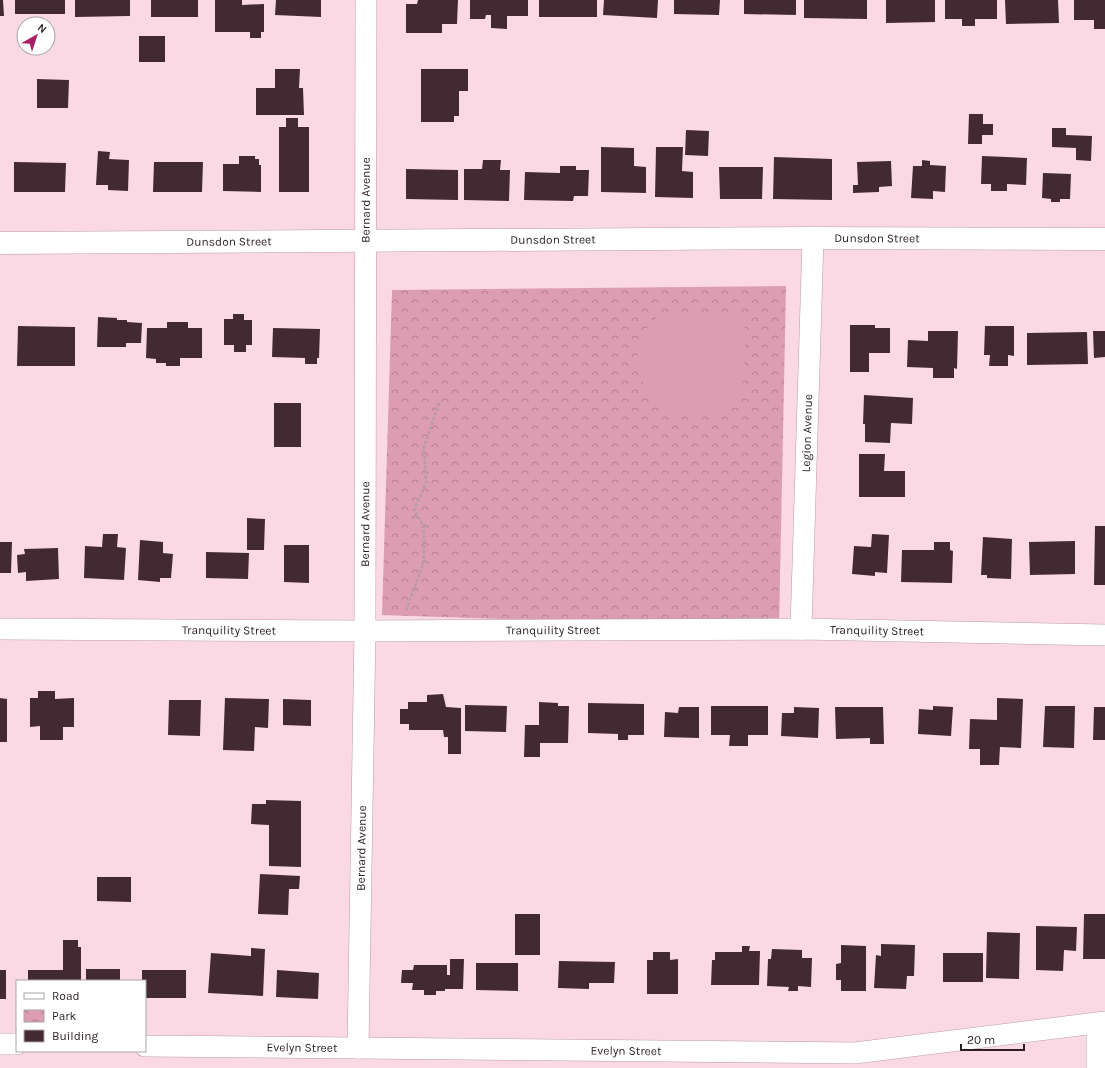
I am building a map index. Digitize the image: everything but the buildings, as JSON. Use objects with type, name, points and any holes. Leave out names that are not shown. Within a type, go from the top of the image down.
[{"type":"main road","name":"Dunsdon Street","points":[[0,243],[813,238],[1105,239]]},
{"type":"street","name":"Bernard Avenue","points":[[358,1048],[365,631],[366,0]]},
{"type":"street","name":"Legion Avenue","points":[[801,629],[813,238]]},
{"type":"street","name":"Tranquility Street","points":[[0,629],[397,631],[801,629],[1105,635]]},
{"type":"street","name":"Evelyn Street","points":[[146,1046],[358,1048],[852,1061],[1101,1023]]},
{"type":"street","points":[[1097,1068],[1101,1023]]},
{"type":"street","points":[[0,1044],[16,1044]]},
{"type":"path","points":[[397,631],[424,562],[424,527],[414,510],[426,483],[424,447],[439,403]]},
{"type":"green space","points":[[786,286],[779,628],[382,615],[392,290]]},
{"type":"green space","points":[[668,312],[736,313],[746,330],[742,394],[719,414],[692,417],[667,410],[647,392],[636,367],[639,344],[651,321]]}]
